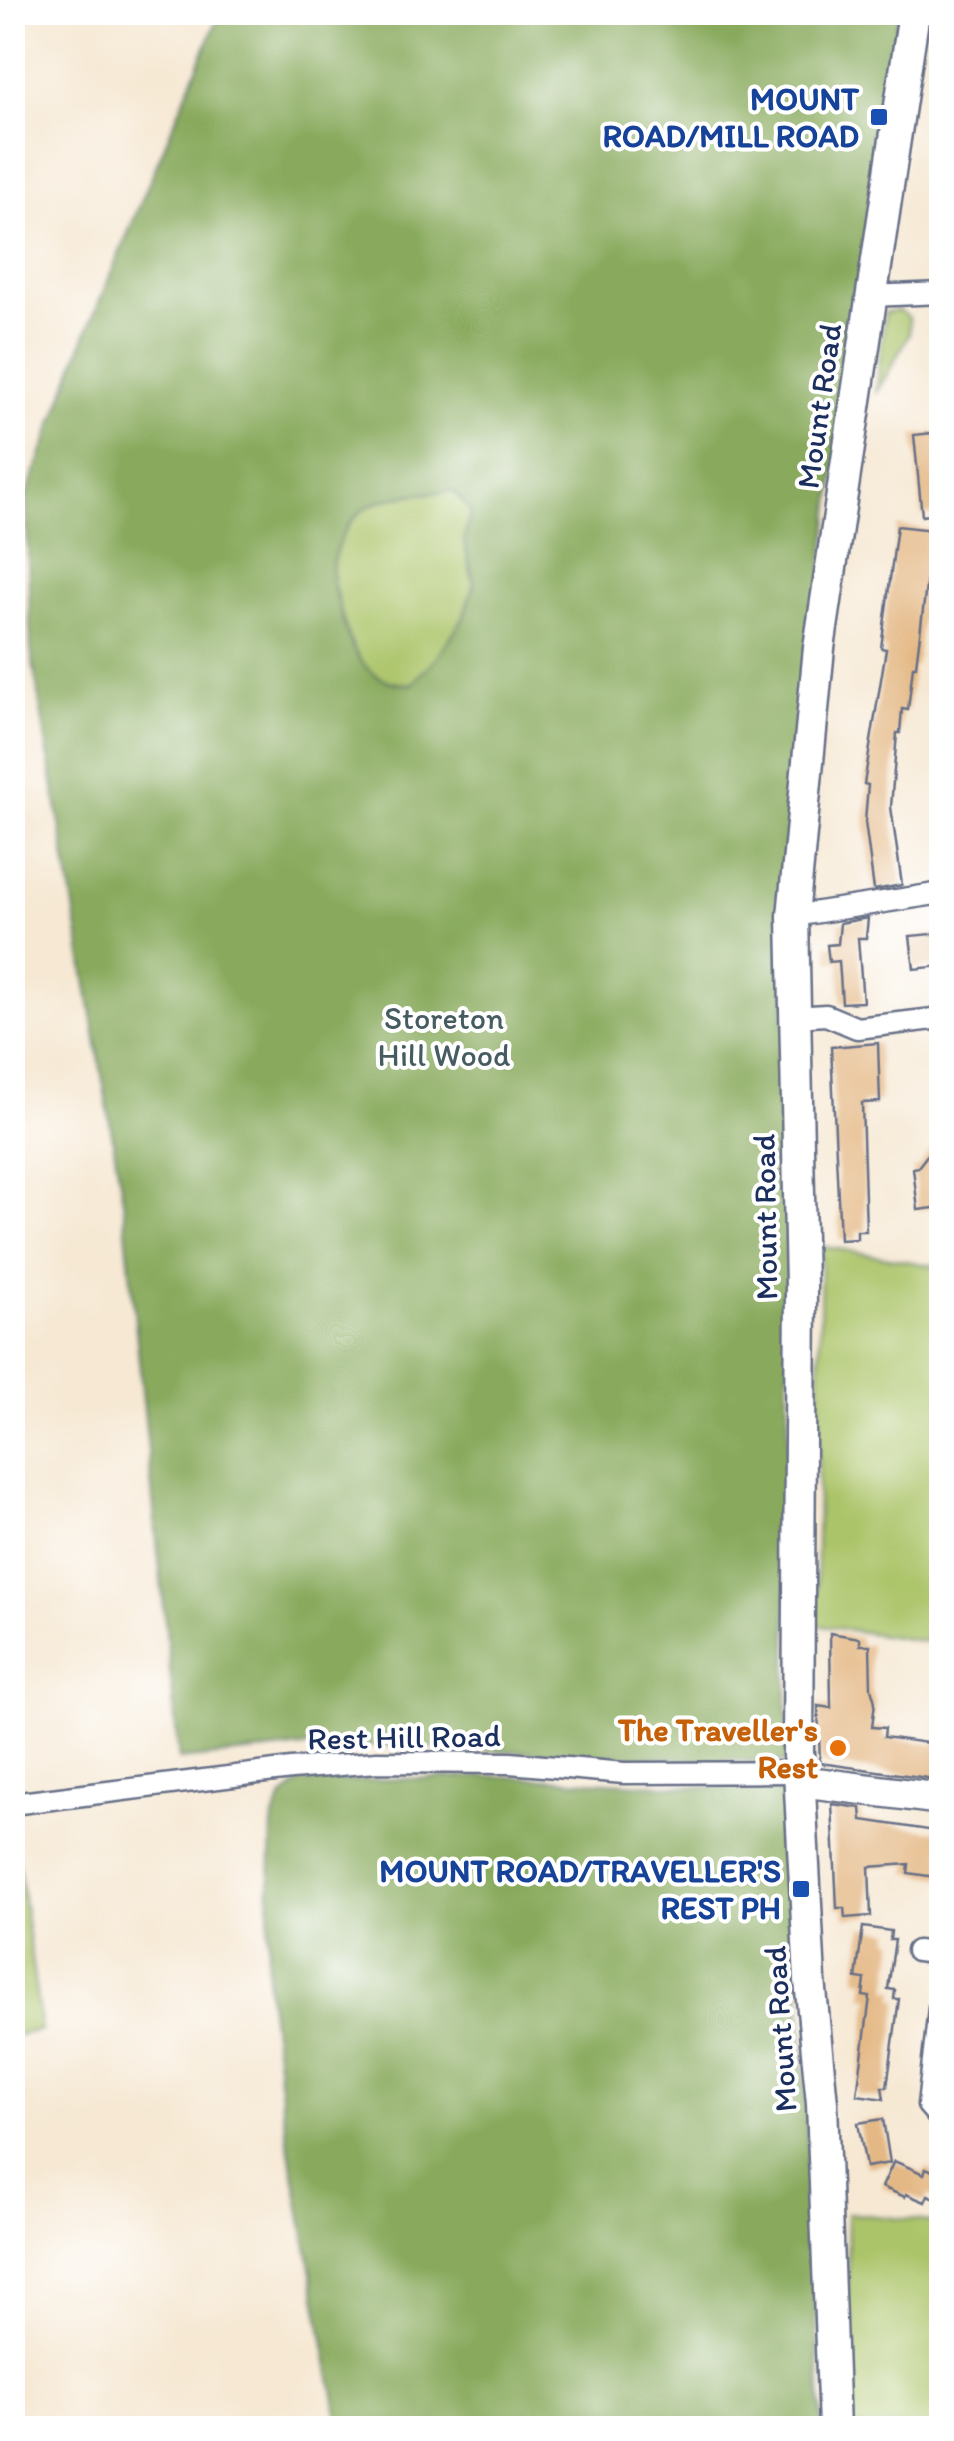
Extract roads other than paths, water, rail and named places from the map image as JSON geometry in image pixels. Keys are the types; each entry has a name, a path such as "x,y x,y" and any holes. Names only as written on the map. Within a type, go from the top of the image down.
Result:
{"main road":[{"name":"Mount Road","path":"834,2428 822,2103 810,1980 802,1286 793,916 820,648 914,12"},
{"path":"808,1778 942,1799"}],"street":[{"path":"870,296 942,294"},
{"path":"793,916 942,893"},
{"path":"794,1017 826,1016 857,1028 942,1018"},
{"name":"Rest Hill Road","path":"12,1804 377,1762 510,1763 624,1773 808,1778"},
{"path":"917,1951 942,1954"},
{"path":"942,1982 928,2104 942,2122"}],"place":[{"name":"MOUNT ROAD/MILL ROAD","path":"879,117"},
{"name":"The Traveller's Rest","path":"838,1748"},
{"name":"MOUNT ROAD/TRAVELLER'S REST PH","path":"801,1889"}],"park label":[{"name":"Storeton Hill Wood","path":"444,1036"}]}
